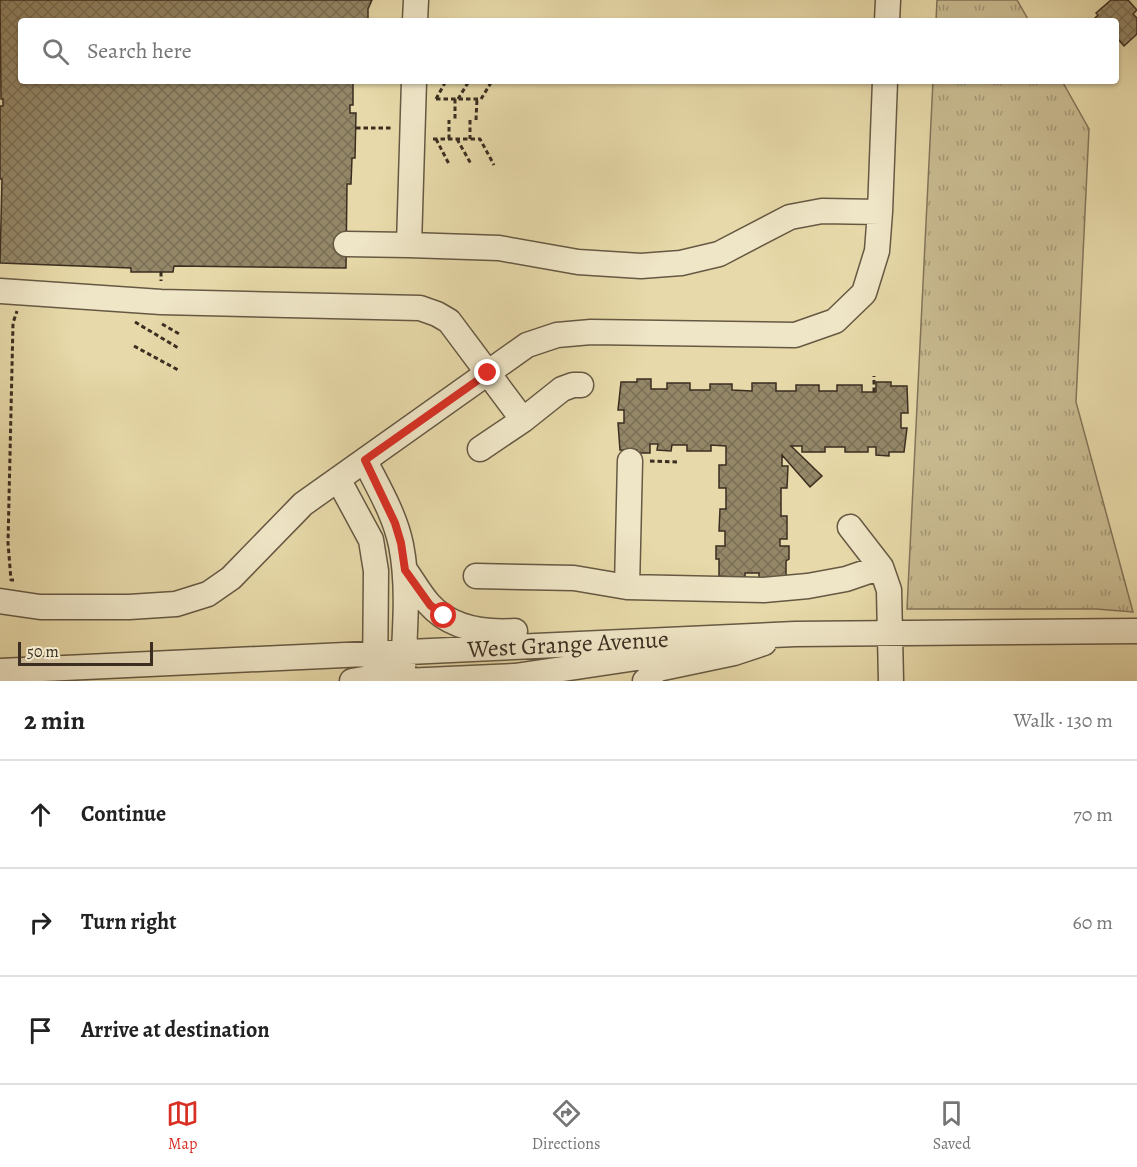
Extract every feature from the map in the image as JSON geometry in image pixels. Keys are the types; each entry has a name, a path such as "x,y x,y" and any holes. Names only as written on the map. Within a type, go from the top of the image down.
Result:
{"street":[{"path":"415,18 416,0"},
{"path":"887,18 888,0"},
{"path":"409,245 414,84"},
{"path":"10,603 40,607 129,607 176,604 208,594 231,578 303,504 527,345 557,335 591,332 795,335 835,321 864,292 877,251 885,84"},
{"path":"346,244 499,248 578,262 641,266 671,264 719,254 790,218 822,211 880,212"},
{"path":"0,291 161,302 420,308 449,321 523,420"},
{"path":"480,448 523,420 562,389 581,385"},
{"path":"365,460 395,523 401,543 405,570 403,681 515,676 650,656 728,636"},
{"path":"627,587 630,460"},
{"path":"338,479 371,540 376,571 369,673"},
{"path":"850,527 881,567 889,590 891,681"},
{"path":"476,576 574,578 627,587 764,590 808,586 846,579 881,567"},
{"path":"405,570 430,605 444,616 460,625 488,632 621,626 728,636"},
{"name":"West Grange Avenue","path":"0,671 369,673 404,652 795,634 1137,632"},
{"path":"645,681 658,669 734,653 795,634"}],"path":[{"path":"431,108 444,84"},
{"path":"455,120 457,99 467,84"},
{"path":"436,99 481,99 490,84"},
{"path":"476,120 477,99"},
{"path":"449,120 449,139"},
{"path":"470,120 470,139"},
{"path":"356,128 395,128"},
{"path":"428,139 480,139 494,165"},
{"path":"436,139 449,164"},
{"path":"458,139 471,164"},
{"path":"161,272 161,286"},
{"path":"10,603 22,582 11,580 8,543 13,323 18,306"},
{"path":"135,322 180,349"},
{"path":"154,334 154,323 161,323 181,335"},
{"path":"134,346 180,371"},
{"path":"874,376 874,392"},
{"path":"656,461 678,462"}],"green space":[{"path":"937,0 1017,0 1027,18 936,18"},
{"path":"933,84 1064,84 1089,129 1076,402 1133,612 1096,609 907,609"}],"building":[{"path":"0,0 372,0 368,9 368,18 18,18 18,84 353,84 353,105 350,105 350,113 356,113 355,158 352,158 351,184 347,184 346,268 174,266 173,272 131,272 131,268 0,263 2,179 0,179 0,106 3,106 3,99 1,99"},
{"path":"1111,0 1128,0 1137,10 1133,14 1137,18 1137,34 1124,46 1119,40 1119,18 1095,18 1098,15 1096,13"},
{"path":"637,379 651,379 651,389 667,389 667,383 690,383 690,390 710,390 710,384 732,384 732,390 752,391 752,383 776,383 776,391 796,391 796,385 819,385 819,391 837,391 837,385 862,385 862,392 876,392 876,382 891,382 891,386 907,386 908,413 901,413 901,428 907,428 904,452 889,452 889,456 876,455 876,447 868,447 868,452 845,452 845,447 825,447 825,452 802,452 802,446 791,446 822,476 810,487 782,455 782,466 788,466 787,488 781,488 781,516 787,516 787,539 780,539 780,546 789,546 786,577 759,579 759,573 745,573 745,578 719,576 716,546 725,546 725,531 719,531 720,509 726,509 726,488 719,488 719,465 726,465 726,446 711,445 711,451 687,451 687,445 672,445 671,451 657,450 658,444 650,444 650,453 620,450 618,423 624,423 624,410 618,410 621,382 637,382"}],"route":[{"path":"444,616 430,605 405,570 395,523 365,460 488,373"}]}
